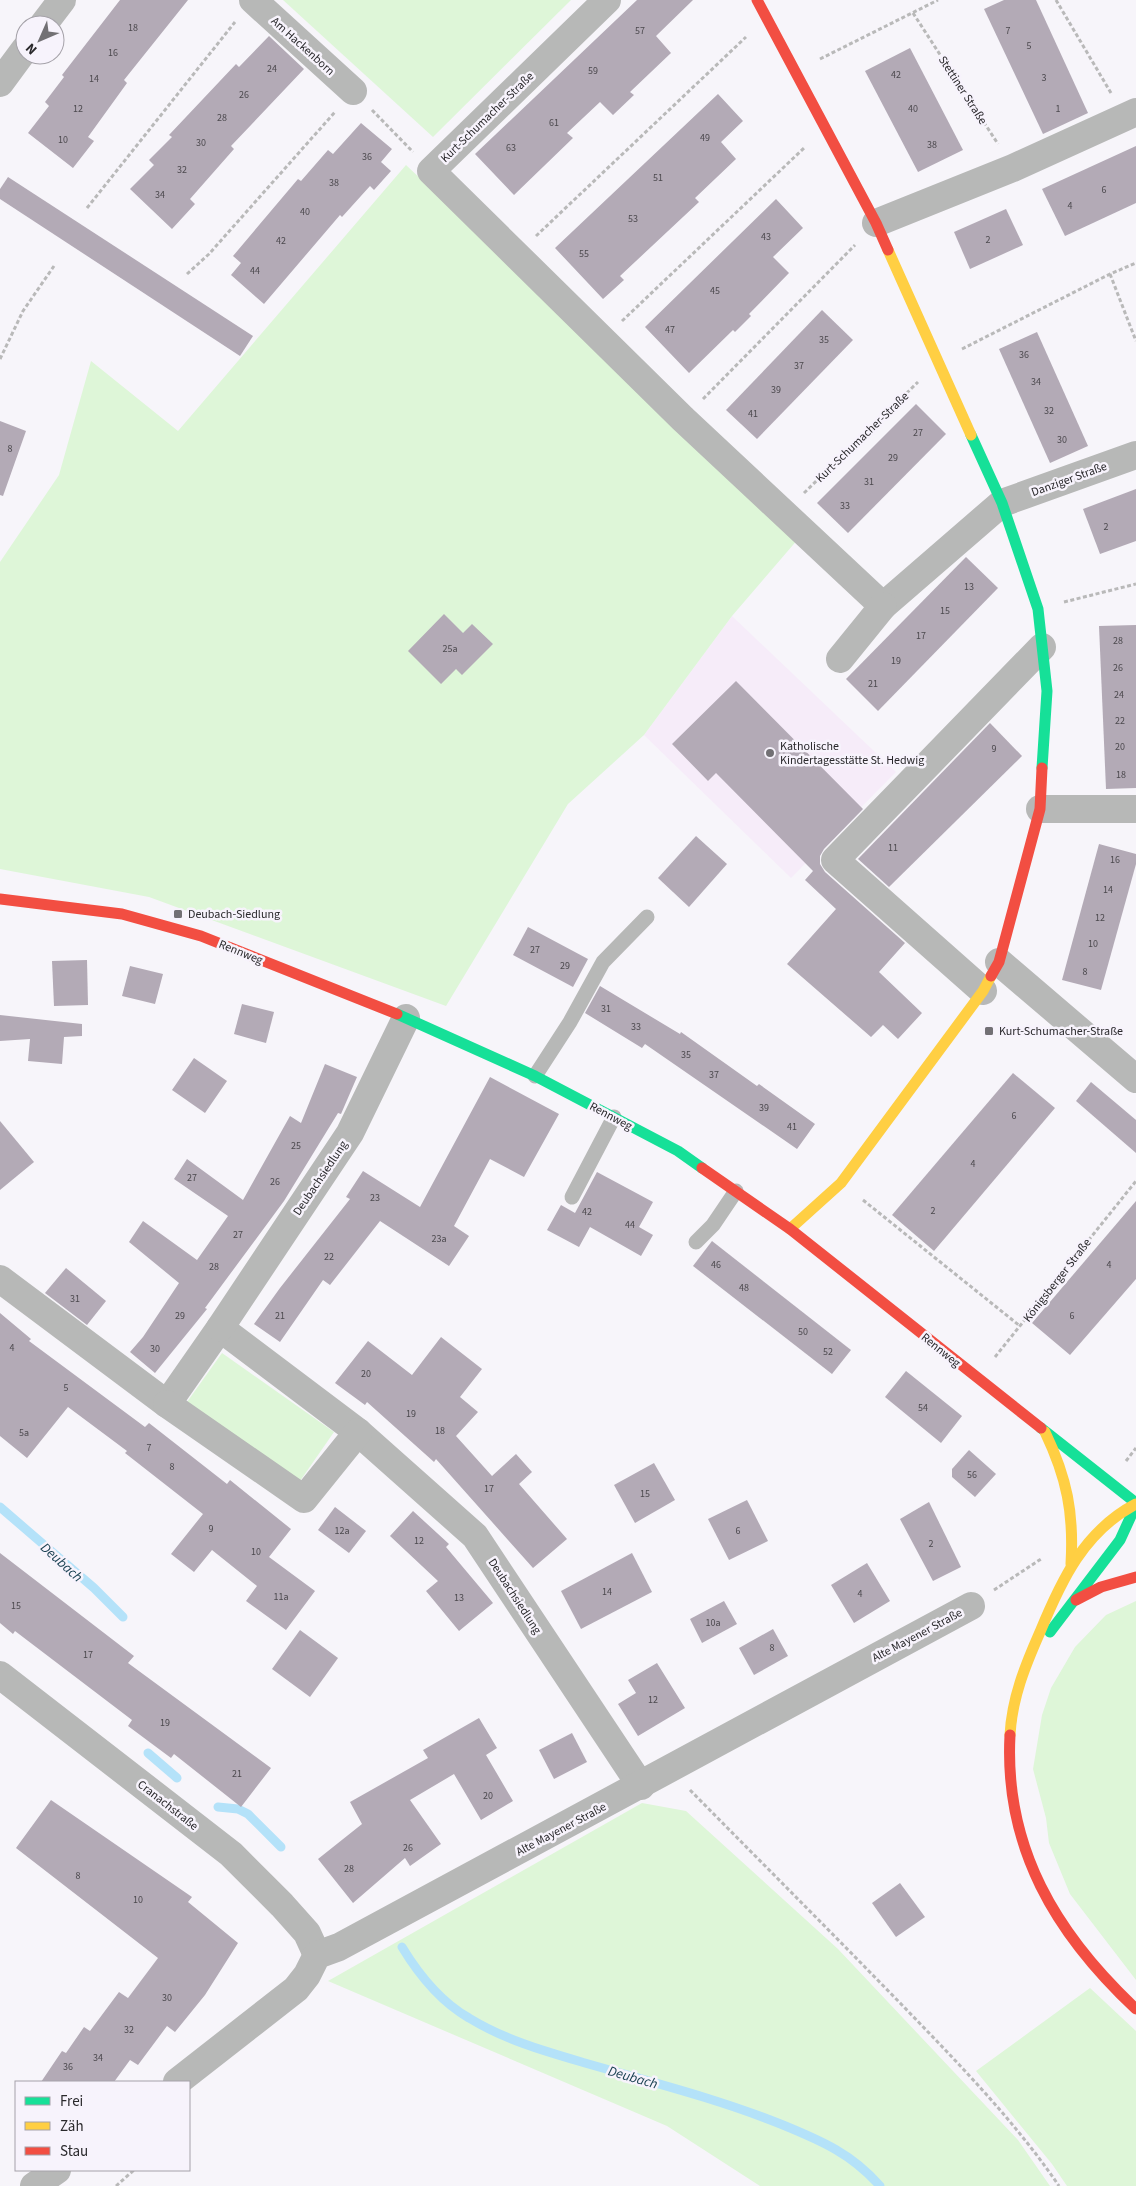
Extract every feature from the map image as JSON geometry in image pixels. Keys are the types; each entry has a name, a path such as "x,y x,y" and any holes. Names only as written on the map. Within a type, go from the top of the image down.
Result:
{"main road":[{"path":"757,0 876,223 1002,503 1038,609 1047,691 1040,809 999,962 983,991 841,1183 790,1229"},
{"name":"Rennweg","path":"0,899 122,914 201,936 406,1018 536,1076 678,1151 790,1229 1136,1504"},
{"path":"1045,1432 1066,1477 1071,1501 1074,1533 1071,1564"},
{"path":"1136,1504 1121,1510 1102,1526 1071,1564 1056,1591 1027,1663 1013,1709 1009,1747 1010,1775 1019,1830 1030,1864 1048,1902 1068,1936 1097,1972 1136,2009"},
{"path":"1027,1663 1120,1540 1136,1504"},
{"path":"1072,1602 1101,1588 1136,1577"}],"street":[{"path":"51,15 62,0"},
{"name":"Am Hackenborn","path":"253,0 353,91"},
{"name":"Kurt-Schumacher-Straße","path":"607,0 431,171 683,419 883,606"},
{"path":"0,82 15,62"},
{"path":"876,223 1013,168 1131,115"},
{"name":"Danziger Straße","path":"1002,503 1136,455"},
{"path":"840,659 883,606 1002,503"},
{"path":"983,991 835,860 1042,647"},
{"path":"1040,809 1136,809"},
{"path":"999,962 1136,1079"},
{"name":"Deubachsiedlung","path":"167,1404 350,1133 406,1018"},
{"path":"0,1279 167,1404 304,1499 358,1432"},
{"name":"Deubachsiedlung","path":"220,1328 358,1432 475,1536 641,1786"},
{"name":"Alte Mayener Straße","path":"317,1955 340,1948 641,1786 668,1768 971,1606"},
{"name":"Cranachstraße","path":"0,1675 231,1854 307,1933 317,1955"},
{"path":"178,2081 296,1988 307,1975 317,1955"},
{"path":"34,2186 56,2171"}],"lane":[{"path":"536,1076 570,1022 603,962 646,917"},
{"path":"572,1197 614,1117"},
{"path":"696,1242 713,1225 736,1191"}],"path":[{"path":"87,208 253,0"},
{"path":"795,72 938,0"},
{"path":"1056,0 1131,115"},
{"name":"Stettiner Straße","path":"913,13 1013,168"},
{"path":"516,255 767,18"},
{"path":"188,274 209,254 353,91 431,171"},
{"path":"603,339 824,128"},
{"path":"683,419 876,223"},
{"name":"Kurt-Schumacher-Straße","path":"784,513 939,361 1110,274 1136,263"},
{"path":"0,359 23,311 54,266"},
{"path":"1110,274 1136,341"},
{"path":"1038,609 1136,584"},
{"name":"Königsberger Straße","path":"978,1380 1136,1181"},
{"path":"841,1183 1020,1326"},
{"path":"1126,1461 1136,1448"},
{"path":"971,1606 1047,1555"},
{"path":"668,1768 975,2081 1059,2186"},
{"path":"116,2186 133,2171"}],"shaded area":[{"name":"Katholische Kindertagesstätte St. Hedwig","path":"732,616 896,772 791,878 644,735"}],"green space":[{"path":"283,0 571,0 433,137"},
{"path":"406,165 799,538 732,616 644,735 568,804 446,1006 149,897 0,869 0,562 59,475 91,361 178,431"},
{"path":"222,1353 334,1432 300,1481 187,1402"},
{"path":"1136,1601 1136,1980 1070,1894 1049,1843 1046,1818 1033,1769 1042,1715 1051,1688 1075,1647 1106,1615"},
{"path":"642,1803 686,1811 838,1949 1018,2140 1050,2186 760,2186 667,2126 328,1981"},
{"path":"1090,1988 1136,2031 1136,2186 1067,2186 1052,2164 976,2071"}],"building":[{"path":"120,0 188,0 124,80 127,83 88,137 94,141 73,168 28,133 49,106 45,102 64,77 62,75"},
{"path":"637,0 693,0 656,36 671,53 630,92 634,95 613,115 600,102 567,133 573,138 514,195 475,154"},
{"path":"1004,0 1036,0 1088,113 1043,134 984,9"},
{"path":"269,36 304,69 231,146 234,149 190,199 195,204 172,229 130,189 154,165 149,160 172,137 169,135 236,64 239,67"},
{"path":"910,48 963,150 918,172 865,71"},
{"path":"718,94 743,121 721,142 736,159 695,198 699,202 620,276 624,280 603,299 555,248"},
{"path":"361,123 392,149 381,162 391,171 374,190 370,186 342,217 340,215 264,304 231,275 241,263 233,256 298,179 301,181 328,150 333,154"},
{"path":"1136,146 1136,203 1065,236 1042,189"},
{"path":"8,177 253,336 240,356 0,199 0,189"},
{"path":"776,199 803,228 773,257 789,273 749,314 751,316 735,332 733,330 689,373 645,327"},
{"path":"1006,209 1023,245 970,269 954,232"},
{"path":"822,310 853,340 757,439 726,410"},
{"path":"1037,332 1088,446 1050,463 999,349"},
{"path":"916,404 946,434 848,533 817,503"},
{"path":"0,421 26,431 3,496 0,495"},
{"path":"1136,489 1136,541 1100,554 1083,509"},
{"path":"966,557 998,588 878,711 846,679"},
{"path":"444,614 463,633 472,624 493,644 462,675 456,669 441,684 408,651"},
{"path":"1136,625 1136,788 1106,789 1099,626"},
{"path":"736,681 863,809 824,849 820,856 820,864 825,872 905,943 879,972 922,1013 898,1039 883,1025 871,1037 787,964 836,909 805,880 813,871 716,773 708,781 672,744"},
{"path":"990,723 1022,756 889,887 858,859"},
{"path":"696,836 727,864 689,907 658,878"},
{"path":"1099,844 1136,854 1136,864 1101,990 1062,980"},
{"path":"528,927 588,959 573,987 513,955"},
{"path":"87,960 88,1005 54,1006 52,961"},
{"path":"130,966 163,974 155,1004 122,996"},
{"path":"600,986 680,1034 681,1032 757,1086 759,1084 815,1124 797,1149 645,1044 642,1048 585,1013"},
{"path":"242,1004 274,1012 266,1043 234,1034"},
{"path":"0,1015 82,1024 82,1036 64,1037 62,1064 28,1061 30,1039 0,1041"},
{"path":"194,1058 227,1081 205,1113 172,1090"},
{"path":"325,1064 357,1077 341,1114 338,1113 284,1201 205,1308 207,1309 155,1373 130,1352 143,1337 179,1283 129,1242 143,1221 197,1260 228,1216 174,1179 187,1159 243,1200 290,1116 301,1123"},
{"path":"1013,1073 1055,1108 934,1251 892,1215"},
{"path":"490,1077 559,1114 524,1177 490,1159 454,1226 469,1236 449,1266 380,1221 330,1285 323,1280 280,1342 254,1324 350,1199 346,1197 363,1171 420,1207"},
{"path":"1091,1082 1136,1120 1136,1153 1076,1101"},
{"path":"0,1121 34,1162 0,1190"},
{"path":"597,1172 653,1202 639,1227 653,1235 641,1256 590,1227 579,1247 547,1230 561,1205 575,1213"},
{"path":"1136,1201 1136,1279 1070,1355 1032,1323"},
{"path":"712,1241 851,1350 832,1374 693,1266"},
{"path":"66,1268 106,1301 87,1325 45,1293"},
{"path":"0,1313 31,1339 29,1341 145,1427 149,1423 227,1484 230,1480 291,1529 269,1557 315,1591 286,1630 246,1601 257,1586 212,1550 194,1572 171,1554 203,1514 125,1453 127,1451 68,1407 27,1458 0,1436"},
{"path":"441,1337 482,1369 460,1397 478,1412 456,1436 492,1476 516,1454 532,1472 519,1484 567,1539 533,1568 436,1459 434,1462 367,1402 365,1405 335,1383 368,1341 412,1375"},
{"path":"906,1371 962,1416 941,1443 885,1397"},
{"path":"969,1450 996,1474 975,1497 952,1477 952,1469"},
{"path":"654,1463 675,1500 635,1523 614,1485"},
{"path":"747,1500 768,1541 729,1560 708,1519"},
{"path":"929,1502 961,1567 933,1581 900,1519"},
{"path":"335,1507 366,1531 349,1553 318,1530"},
{"path":"413,1511 449,1544 446,1547 493,1603 459,1631 426,1591 438,1581 390,1536"},
{"path":"0,1553 134,1656 128,1663 271,1768 241,1807 174,1754 171,1758 128,1726 132,1720 15,1631 13,1634 0,1623"},
{"path":"632,1553 652,1592 581,1629 561,1591"},
{"path":"867,1563 890,1601 854,1623 831,1585"},
{"path":"724,1601 737,1624 702,1643 690,1619"},
{"path":"773,1629 788,1656 754,1675 739,1648"},
{"path":"300,1630 338,1658 310,1697 272,1669"},
{"path":"657,1663 685,1708 638,1736 618,1704 636,1693 628,1680"},
{"path":"479,1718 497,1748 486,1755 513,1801 481,1820 454,1774 410,1800 441,1844 410,1866 405,1858 353,1903 318,1859 362,1824 350,1802 428,1758 423,1750"},
{"path":"572,1733 587,1762 554,1779 539,1750"},
{"path":"51,1800 192,1897 188,1902 238,1943 205,1995 175,2032 167,2026 138,2065 130,2060 115,2081 42,2081 62,2051 66,2053 84,2027 90,2031 119,1992 128,1998 158,1958 16,1848"},
{"path":"900,1883 925,1917 896,1937 872,1903"}],"waterway":[{"name":"Deubach","path":"0,1507 94,1588 123,1617"},
{"name":"Deubach","path":"148,1753 177,1778"},
{"name":"Deubach","path":"218,1807 238,1809 248,1814 281,1847"},
{"name":"Deubach","path":"402,1947 423,1978 440,1996 459,2012 483,2026 511,2039 540,2049 710,2099 783,2125 836,2150 859,2165 880,2186"}],"traffic: fast":[{"path":"971,435 1002,503 1038,609 1047,691 1042,768"},
{"path":"397,1014 535,1076 678,1151 702,1168"},
{"path":"1041,1428 1136,1503"},
{"path":"1050,1632 1120,1540 1136,1505"}],"traffic: slow":[{"path":"888,250 971,435"},
{"path":"790,1229 841,1183 983,991 991,976"},
{"path":"1045,1432 1059,1465 1067,1496 1071,1528 1071,1564"},
{"path":"1010,1735 1013,1708 1024,1670 1066,1576 1076,1559 1102,1528 1136,1504"}],"traffic: jam":[{"path":"757,0 876,223 888,250"},
{"path":"991,976 999,962 1040,809 1042,768"},
{"path":"0,899 122,914 201,936 397,1014"},
{"path":"702,1168 790,1229 1041,1428"},
{"path":"1076,1600 1101,1587 1136,1577"},
{"path":"1010,1735 1010,1776 1016,1815 1026,1852 1041,1886 1059,1919 1082,1950 1107,1980 1136,2009"}],"place":[{"name":"Katholische Kindertagesstätte St. Hedwig","path":"770,753"},
{"name":"Deubach-Siedlung","path":"178,914"},
{"name":"Kurt-Schumacher-Straße","path":"989,1031"}]}
